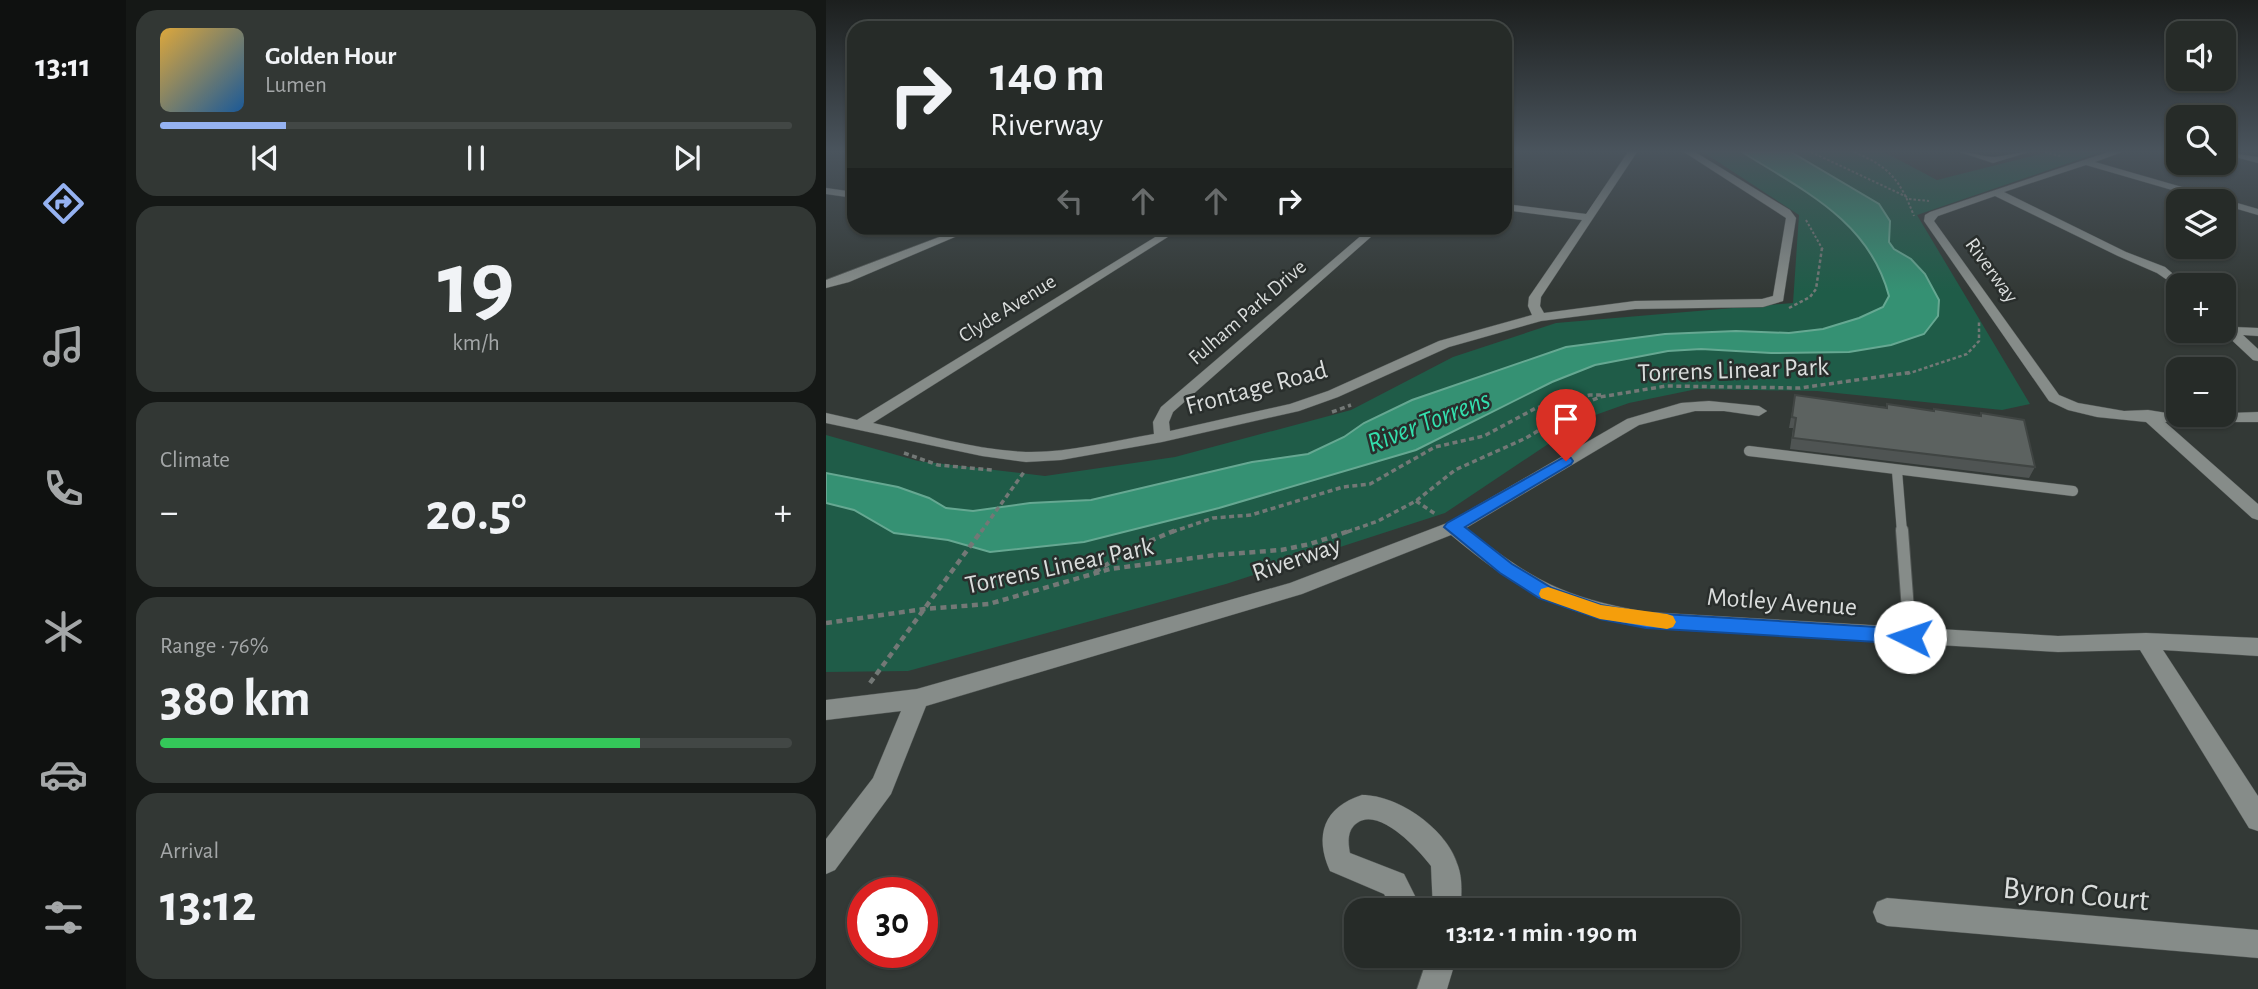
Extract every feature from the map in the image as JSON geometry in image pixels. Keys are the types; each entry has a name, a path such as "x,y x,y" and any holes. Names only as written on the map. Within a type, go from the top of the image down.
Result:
{"street":[{"path":"1540,317 1534,306 1535,297 1603,198"},
{"name":"Frontage Road","path":"826,418 982,451 1026,457 1061,455 1162,437 1294,408 1333,394 1444,344 1540,317 1635,305 1774,301 1782,293 1791,218 1763,198"},
{"name":"Riverway","path":"1980,198 1934,214 1928,217 1929,221 2054,398 2067,406 2099,412 2148,415"},
{"path":"2010,198 2166,274"},
{"path":"2236,206 2258,212"},
{"path":"1512,208 1590,218"},
{"path":"826,284 845,279 954,235"},
{"name":"Clyde Avenue","path":"859,425 1166,235"},
{"name":"Fulham Park Drive","path":"1162,437 1161,422 1166,410 1368,235"},
{"path":"2236,329 2258,332"},
{"path":"2236,336 2258,356"},
{"name":"Riverway","path":"826,710 916,699 1295,589 1453,527 1633,422 1664,411 1705,403 1759,411"},
{"path":"2148,415 2258,417"},
{"path":"2148,415 2258,514"},
{"name":"Motley Avenue","path":"1453,527 1506,568 1546,593 1600,612 1646,620 2058,645 2146,641 2258,647"},
{"path":"2146,641 2258,819"},
{"path":"826,861 883,786 916,699"},
{"path":"1402,898 1394,884 1339,862 1333,844 1338,823 1350,810 1368,807 1390,811 1441,856 1447,880 1447,898"},
{"name":"Byron Court","path":"1887,912 2258,944"}],"lane":[{"path":"1749,452 2073,491"},
{"path":"1897,471 1910,637"}],"path":[{"path":"1908,198 1918,222"},
{"name":"Torrens Linear Park","path":"826,623 924,609 989,604 1089,575 1195,557 1263,552 1300,546 1360,529 1416,501 1455,470 1535,434 1583,404 1609,395 1677,385 1821,387 1898,376 1940,365 1974,349 1980,331 1977,311"},
{"path":"1089,575 1131,549 1190,524 1213,518 1251,515 1343,487 1370,484 1435,447 1484,436 1536,408 1590,395 1609,395"},
{"path":"1329,413 1354,403"},
{"path":"901,452 938,465 975,470 1002,470"},
{"path":"1015,470 1026,469"},
{"path":"851,709 1015,485"},
{"path":"1416,501 1453,527"}],"shaded area":[{"path":"1773,198 1966,198 1917,215 2030,404 2002,410 1817,391 1697,389 1629,403 1587,418 1445,513 1226,584 908,671 826,672 826,435 918,461 1045,476 1175,457 1351,410 1453,357 1556,323 1793,303 1799,215"}],"water":[{"name":"River Torrens","path":"1815,198 1869,198 1879,204 1890,221 1889,242 1925,274 1939,300 1938,316 1924,334 1891,345 1849,352 1771,353 1701,349 1668,351 1595,365 1552,382 1416,450 1219,508 1084,542 990,552 948,540 894,533 854,510 826,503 826,473 898,487 929,498 946,508 973,511 1030,503 1091,500 1252,462 1308,454 1412,400 1566,347 1665,334 1736,331 1789,333 1823,329 1883,307 1889,296 1866,247 1850,227"}],"building":[{"path":"1795,395 1887,408 1887,404 2024,420 2035,467 1793,438"}],"slow traffic":[{"path":"1548,594 1600,612 1667,622"}],"route":[{"path":"1566,461 1453,527 1506,568 1546,593 1600,612 1646,620 1910,637"}]}
